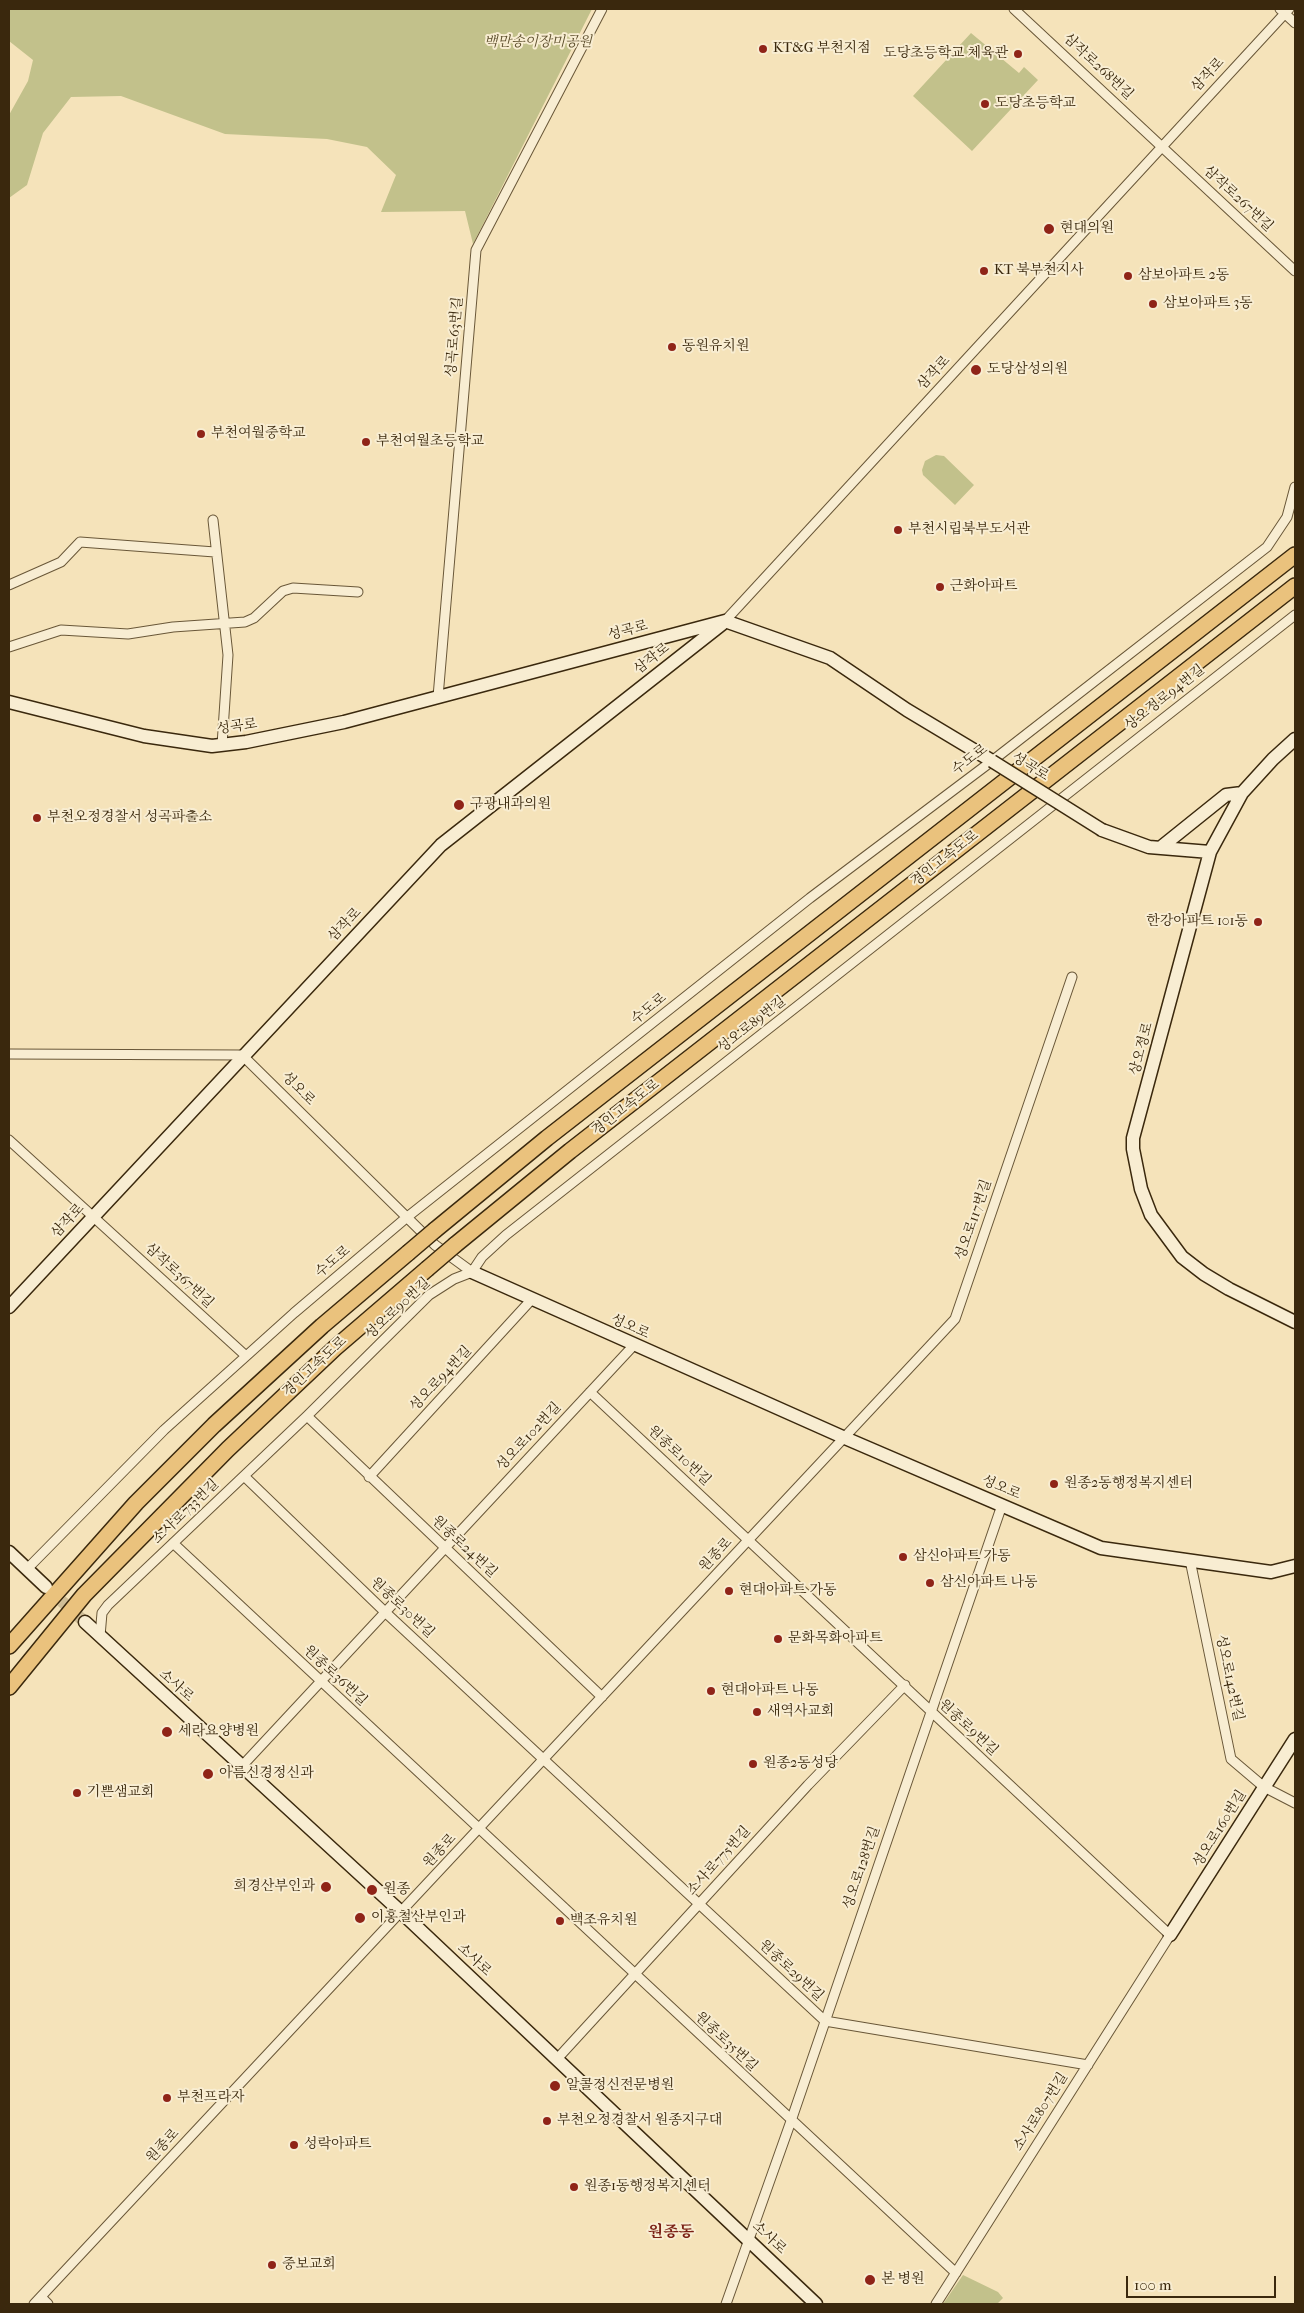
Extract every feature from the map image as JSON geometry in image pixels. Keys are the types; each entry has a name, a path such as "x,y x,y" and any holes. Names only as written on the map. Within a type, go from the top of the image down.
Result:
{"highway":[{"name":"경인고속도로","path":"9,1646 136,1503 207,1432 322,1326 435,1230 548,1138 1295,555"},
{"name":"경인고속도로","path":"9,1687 84,1595 228,1449 335,1348 427,1269 586,1139 1295,586"}],"street":[{"name":"성곡로63번길","path":"438,697 476,250 602,9"},
{"name":"삼작로268번길","path":"1014,9 1163,146"},
{"name":"삼작로","path":"9,1307 242,1055 441,845 726,621 1163,146 1285,10"},
{"path":"1285,10 1295,24"},
{"name":"삼작로267번길","path":"1163,146 1295,271"},
{"name":"수도로","path":"27,1569 164,1430 246,1356 406,1218 810,898 992,761 1267,547 1287,517 1295,487"},
{"path":"213,520 215,552 228,655 222,745"},
{"path":"9,585 61,562 80,542 215,552"},
{"path":"9,647 61,630 128,634 225,622 245,622 254,618 283,591 293,588 358,592"},
{"name":"상오정로94번길","path":"1052,804 1295,614"},
{"name":"성곡로","path":"9,702 144,736 188,744 222,745 344,722 726,621 830,658 908,710 1102,830 1149,847 1210,852"},
{"name":"상오정로","path":"1295,740 1273,759 1242,793 1210,852 1136,1129 1133,1149 1141,1189 1151,1215 1182,1257 1204,1274 1229,1289 1295,1322"},
{"path":"1160,848 1226,795 1242,793"},
{"name":"성오로89번길","path":"472,1272 482,1257 506,1236 860,958 863,952 1052,804"},
{"name":"성오로117번길","path":"845,1438 955,1318 1072,977"},
{"path":"9,1054 242,1055"},
{"name":"성오로","path":"242,1055 406,1218 449,1257 472,1272 845,1438 1101,1548 1271,1572 1295,1566"},
{"name":"삼작로367번길","path":"9,1140 94,1215 246,1356"},
{"name":"성오로90번길","path":"306,1416 429,1295 454,1279 472,1272"},
{"name":"성오로94번길","path":"369,1477 532,1299"},
{"name":"성오로102번길","path":"242,1766 634,1345"},
{"name":"원종로10번길","path":"590,1392 749,1540"},
{"name":"소사로733번길","path":"100,1636 102,1613 108,1605 306,1416"},
{"name":"원종로24번길","path":"306,1416 602,1697"},
{"name":"원종로","path":"37,2301 845,1438"},
{"name":"원종로30번길","path":"244,1476 385,1612 544,1759"},
{"name":"성오로128번길","path":"726,2304 791,2121 1002,1505"},
{"name":"원종로9번길","path":"749,1540 1170,1935"},
{"name":"원종로36번길","path":"173,1543 478,1830"},
{"path":"9,1552 46,1587"},
{"name":"성오로142번길","path":"1190,1560 1231,1759 1264,1788 1295,1803"},
{"name":"소사로","path":"85,1622 401,1912 816,2304"},
{"name":"소사로775번길","path":"557,2059 808,1785 905,1685"},
{"name":"성오로160번길","path":"1170,1935 1295,1739"},
{"name":"원종로29번길","path":"544,1759 825,2021 1088,2065"},
{"name":"원종로35번길","path":"478,1830 956,2273"},
{"name":"소사로807번길","path":"936,2304 1170,1935"},
{"path":"37,2301 48,2304"}],"green space":[{"name":"백만송이장미공원","path":"9,9 592,9 473,244 465,211 381,212 396,175 367,147 327,139 225,134 121,96 71,97 43,133 27,185 9,198 9,115 28,81 33,60 9,41"},
{"path":"971,33 1019,73 1024,67 1038,80 972,151 913,96"},
{"path":"936,455 944,456 974,485 955,505 923,475 922,470 925,461"},
{"path":"963,2275 998,2292 1003,2298 997,2304 943,2304"}],"tunnel":[{"path":"48,1589 85,1622"}],"place":[{"name":"KT&G 부천지점","path":"763,49"},
{"name":"도당초등학교 체육관","path":"1018,54"},
{"name":"도당초등학교","path":"985,104"},
{"name":"현대의원","path":"1049,229"},
{"name":"KT 북부천지사","path":"984,271"},
{"name":"삼보아파트 2동","path":"1128,276"},
{"name":"삼보아파트 3동","path":"1153,304"},
{"name":"동원유치원","path":"672,347"},
{"name":"도당삼성의원","path":"976,370"},
{"name":"부천여월중학교","path":"201,434"},
{"name":"부천여월초등학교","path":"366,442"},
{"name":"부천시립북부도서관","path":"898,530"},
{"name":"근화아파트","path":"940,587"},
{"name":"구광내과의원","path":"459,805"},
{"name":"부천오정경찰서 성곡파출소","path":"37,818"},
{"name":"한강아파트 101동","path":"1258,922"},
{"name":"원종2동행정복지센터","path":"1054,1484"},
{"name":"삼신아파트 가동","path":"903,1557"},
{"name":"삼신아파트 나동","path":"930,1583"},
{"name":"현대아파트 가동","path":"729,1591"},
{"name":"문화목화아파트","path":"778,1639"},
{"name":"현대아파트 나동","path":"711,1691"},
{"name":"새역사교회","path":"757,1712"},
{"name":"세라요양병원","path":"167,1732"},
{"name":"원종2동성당","path":"753,1764"},
{"name":"아름신경정신과","path":"208,1774"},
{"name":"기쁜샘교회","path":"77,1793"},
{"name":"희경산부인과","path":"326,1887"},
{"name":"원종","path":"372,1890"},
{"name":"이홍철산부인과","path":"360,1918"},
{"name":"백조유치원","path":"560,1921"},
{"name":"알콜정신전문병원","path":"555,2086"},
{"name":"부천프라자","path":"167,2098"},
{"name":"부천오정경찰서 원종지구대","path":"547,2121"},
{"name":"성락아파트","path":"294,2145"},
{"name":"원종1동행정복지센터","path":"574,2187"},
{"name":"중보교회","path":"272,2265"},
{"name":"본 병원","path":"870,2280"}],"district":[{"name":"원종동","path":"671,2233"}]}
